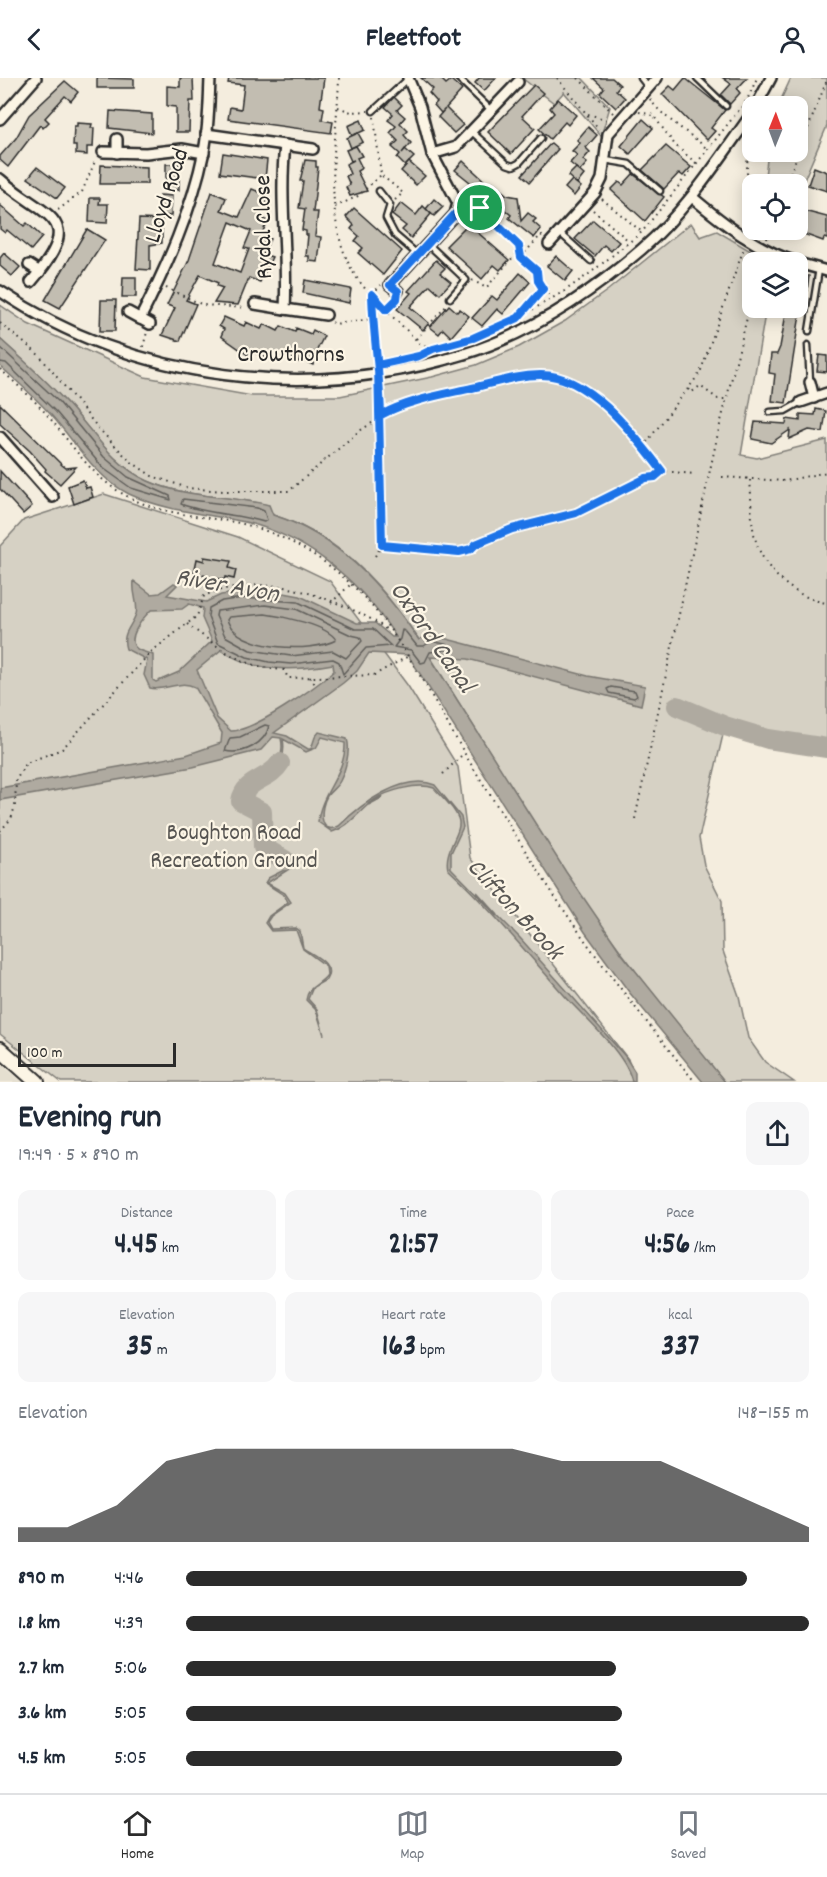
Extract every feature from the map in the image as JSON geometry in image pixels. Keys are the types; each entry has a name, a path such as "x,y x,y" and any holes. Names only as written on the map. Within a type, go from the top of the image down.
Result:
{"street":[{"name":"Lloyd Road","path":"146,322 180,229 204,153 210,78"},
{"path":"398,291 390,285 455,214 458,202 432,154 420,107 408,78"},
{"path":"549,244 587,205 595,193 602,179 606,141 618,121 657,78"},
{"path":"761,96 771,78"},
{"path":"0,118 30,80"},
{"path":"432,154 456,147 518,82"},
{"name":"Crowthorns","path":"0,291 33,313 86,338 141,358 187,369 236,377 278,379 318,379 380,373 464,354 561,309 644,248 692,197 742,127"},
{"name":"Rydal Close","path":"206,134 313,149"},
{"path":"117,139 117,153"},
{"name":"Rydal Close","path":"285,145 281,184 287,272 285,309"},
{"path":"103,152 146,153 182,149 204,153"},
{"path":"0,179 51,215 56,226 57,249 31,282"},
{"path":"692,197 742,236"},
{"path":"747,240 773,252"},
{"path":"29,265 40,272"},
{"path":"808,266 823,270"},
{"name":"Rydal Close","path":"255,304 326,315"},
{"path":"128,312 146,322"},
{"path":"810,382 814,398"},
{"path":"801,402 827,393"},
{"path":"0,437 53,497"},
{"path":"0,454 8,445"},
{"path":"0,1049 37,1082"}],"lane":[{"path":"372,111 408,78"},
{"path":"458,78 491,110"},
{"path":"641,78 647,88"},
{"path":"697,78 726,106"},
{"path":"471,131 507,164 513,166 519,163 542,138"},
{"path":"603,160 629,164 660,191"},
{"path":"379,191 390,205 386,218 395,235 417,254"},
{"path":"560,232 591,261"},
{"path":"428,244 466,280 450,298"},
{"path":"809,331 823,270"},
{"path":"808,345 810,382"},
{"path":"770,412 785,411 801,402"}],"path":[{"path":"339,78 334,208 342,247 354,274 386,310 416,339 433,349"},
{"path":"551,78 556,78 606,141"},
{"path":"578,78 618,121"},
{"path":"419,356 433,349 473,338 518,318 589,274 642,232 747,100 758,78"},
{"path":"790,174 827,80"},
{"path":"647,88 656,108 691,133 708,150"},
{"path":"338,106 351,112 372,111 381,175 403,194 390,205"},
{"path":"653,115 656,108"},
{"path":"627,110 653,115 675,145 697,164"},
{"path":"585,113 618,121"},
{"path":"51,215 82,192 95,161 103,152"},
{"path":"334,208 358,196 381,175"},
{"path":"595,193 642,232"},
{"path":"587,205 629,241"},
{"path":"455,214 469,222 480,208 519,246 521,257 537,271 538,281 552,298"},
{"path":"521,257 541,236 549,244"},
{"path":"643,447 700,373 747,240"},
{"path":"466,280 477,280 486,288 515,255"},
{"path":"158,284 203,305 228,305 253,310 255,304"},
{"path":"518,318 543,289"},
{"path":"386,310 397,299 398,291"},
{"path":"372,294 380,373 381,415 382,545 375,556"},
{"path":"416,339 450,298"},
{"path":"326,315 334,324 373,318"},
{"path":"634,819 747,318"},
{"path":"141,351 146,322"},
{"path":"0,323 47,364 99,429 130,461 152,476 188,488 223,491 289,491 381,415 400,405 515,377 543,375 588,392 614,413 662,471"},
{"path":"0,369 46,413 96,474 124,495 174,512 230,521 272,534 310,553 351,584 394,638 417,672 464,753 572,921 634,1006 695,1082"},
{"path":"687,389 692,392 700,386 718,399 727,399"},
{"path":"382,545 459,552 471,549 476,544 512,529 576,513 646,478 655,477 662,471 694,474"},
{"path":"722,477 785,481 827,472"},
{"path":"750,480 755,541 770,570 789,588 827,603"},
{"path":"330,602 351,584"},
{"path":"0,831 11,819 15,806 16,780 26,763 62,749 151,652 197,616 204,596 223,588 278,586 330,602 376,620 394,638"},
{"path":"187,624 222,651 244,663 284,670 288,678 374,675 407,657"},
{"path":"310,677 315,684"},
{"path":"443,774 464,753"}],"shaded area":[{"path":"0,1063 22,1082 0,1082"}],"green space":[{"path":"522,78 582,78 610,107 601,136 564,92 554,103"},
{"path":"791,78 827,78 827,126 807,174 765,174 767,162 808,162 808,96 783,96"},
{"path":"691,223 700,237 717,231 752,252 742,252 742,318 764,318 741,455 757,458 827,440 827,748 768,739 725,726 699,838 704,865 722,901 723,951 739,996 748,1038 765,1062 794,1082 725,1082 603,927 554,854 411,627 364,571 338,548 307,529 273,515 268,505 177,491 162,487 135,474 112,455 56,391 0,339 0,305 28,324 145,377 252,396 340,396 432,377 476,365 519,347 565,321 608,290"},
{"name":"Boughton Road Recreation Ground","path":"104,494 238,537 330,581 408,686 458,767 470,858 628,1059 634,1082 61,1082 0,1034 0,546 24,520"}],"water":[{"name":"Oxford Canal","path":"0,339 56,391 112,455 135,474 148,481 177,491 269,505 273,515 318,535 338,549 374,582 419,640 428,634 588,676 645,686 641,705 468,659 430,657 566,872 622,954 725,1082 703,1082 629,992 585,932 408,655 369,653 357,671 343,683 274,733 287,736 308,749 311,749 319,732 347,739 348,754 344,772 339,783 327,796 323,807 322,819 327,828 339,826 370,800 396,787 423,782 435,785 461,817 463,827 451,853 451,868 520,938 625,1056 635,1072 635,1082 632,1082 622,1060 603,1036 448,869 448,855 459,823 454,810 434,788 420,786 387,793 374,800 349,823 332,832 318,822 323,802 341,764 345,743 322,737 316,748 306,752 283,739 284,749 280,764 269,775 247,788 243,801 263,811 264,843 289,862 289,869 267,883 285,893 291,902 271,916 267,922 271,929 296,928 300,931 303,948 326,965 328,974 326,980 313,987 327,975 326,966 303,949 296,930 271,931 265,923 269,916 288,902 284,895 265,883 268,878 286,869 286,862 262,844 260,812 242,803 245,787 267,774 278,762 281,756 281,738 273,737 261,750 193,767 0,800 0,788 186,755 221,743 222,733 195,687 183,684 150,688 144,675 147,660 126,649 126,635 137,610 134,581 151,594 160,593 174,583 177,585 167,595 206,602 221,595 243,592 284,593 300,596 357,623 375,623 392,637 396,637 381,615 346,577 326,560 304,546 256,525 166,507 141,499 117,487 96,469 40,403 0,366","holes":["189,604 203,608 202,618 212,641 179,672 156,682 153,680 153,655 135,646 133,641 136,630 151,610 182,609","221,650 247,663 261,666 290,669 333,664 334,671 300,697 269,716 254,724 231,731 217,718 197,670"]},
{"path":"313,987 308,999 317,1009 324,1035 316,1010 306,1000"}],"building":[{"path":"97,78 134,79 134,88 97,88"},
{"path":"180,78 193,78 194,101 190,101 189,132 176,132 176,107 167,106 167,86 180,87"},
{"path":"229,78 324,78 320,107 324,108 322,120 333,122 331,133 228,119 230,107 241,109 244,85 228,83"},
{"path":"421,78 440,78 446,84 451,80 462,90 446,108 463,125 454,133 438,117 445,109 441,113 434,105 437,102 429,93 433,89"},
{"path":"479,78 496,78 484,91 475,83"},
{"path":"593,78 612,78 620,85 616,90 625,98 616,108 600,93 604,88"},
{"path":"685,78 725,110 711,128 715,131 707,140 662,94 670,86 675,90"},
{"path":"723,78 747,78 737,89 740,93 730,104 721,95 731,84"},
{"path":"65,81 78,92 71,101 65,96 45,118 49,122 43,128 40,125 8,167 0,160 0,156 16,138 29,115"},
{"path":"534,85 543,93 522,116 535,128 511,154 488,132"},
{"path":"394,97 402,105 397,110 405,117 400,123 408,131 404,135 411,143 405,149 414,157 405,166 397,158 400,154 392,147 398,141 390,133 396,126 388,120 393,114 385,107"},
{"path":"558,99 576,115 568,125 565,122 550,139 539,129 554,113 550,108"},
{"path":"110,111 152,114 152,133 109,128"},
{"path":"643,119 653,128 630,154 621,146"},
{"path":"361,120 365,130 352,136 348,126"},
{"path":"77,123 92,124 91,128 94,128 93,147 87,147 87,155 76,154 76,146 73,146 74,126 77,126"},
{"path":"588,127 597,135 586,148 590,152 583,160 587,163 580,171 570,163 577,155 572,151 580,143 577,140"},
{"path":"358,133 363,142 351,148 347,138"},
{"path":"551,143 558,149 530,182 522,175"},
{"path":"356,146 362,156 357,158 362,168 357,171 367,191 350,196 346,187 350,185 346,176 350,174 346,164 354,160 351,161 346,150"},
{"path":"666,146 691,167 683,176 679,173 664,189 642,170"},
{"path":"223,153 267,160 265,179 220,173"},
{"path":"305,160 316,161 316,167 318,167 313,212 318,212 315,236 321,237 318,262 309,261 309,256 306,256 308,235 302,230 305,209 299,208 303,181 300,181"},
{"path":"463,161 489,185 492,182 507,195 518,197 521,221 528,213 536,219 533,222 541,229 534,238 509,218 511,215 455,170"},
{"path":"409,162 425,176 416,185 401,171"},
{"path":"166,164 180,164 179,178 177,178 179,179 179,190 166,190"},
{"path":"101,165 147,167 147,184 100,184"},
{"path":"37,167 65,188 57,198 28,178"},
{"path":"814,167 827,172 827,191 808,185"},
{"path":"576,168 584,175 577,184 568,176"},
{"path":"633,174 664,197 645,221 611,190 619,182 623,185"},
{"path":"572,180 581,187 574,196 565,188"},
{"path":"252,189 269,196 260,217 268,221 261,235 270,239 263,254 272,257 260,282 249,278 238,305 214,303 223,288 217,286 218,283 200,275 186,300 196,304 180,341 162,335 175,308 167,305 189,260 212,192 226,198 221,210 239,217","holes":["230,222 251,231 244,248 249,249 240,273 215,263"]},
{"path":"160,195 172,196 171,216 159,215"},
{"path":"90,198 100,198 99,204 108,204 107,223 89,222"},
{"path":"434,199 443,207 434,216 426,209"},
{"path":"401,203 416,215 423,206 431,214 411,238 402,230 406,226 392,215"},
{"path":"0,205 24,226 27,223 42,237 31,250 7,230 5,233 0,229"},
{"path":"354,208 402,251 383,275 358,253 363,248 355,241 359,236 351,229 354,225 346,217"},
{"path":"808,212 827,217 827,239 824,238 823,241 808,236"},
{"path":"139,219 162,220 162,243 150,245 150,270 136,269"},
{"path":"593,220 619,242 611,251 604,245 595,256 575,239"},
{"path":"468,224 509,260 500,270 494,265 482,279 446,246"},
{"path":"87,229 105,240 60,308 45,300"},
{"path":"4,253 20,267 12,276 0,266 0,258"},
{"path":"556,256 573,271 565,281 547,266"},
{"path":"436,260 445,268 440,273 451,282 440,294 430,285 410,307 429,323 423,330 397,309 411,293 408,291"},
{"path":"520,273 530,282 503,314 497,309 482,326 472,318 492,296 497,300"},
{"path":"123,277 136,277 136,297 122,297"},
{"path":"305,280 351,289 349,303 303,293"},
{"path":"101,300 116,300 115,331 100,331"},
{"path":"449,305 457,312 460,309 469,316 451,337 443,329 439,334 430,327"},
{"path":"224,317 244,326 246,322 261,329 264,324 278,331 281,326 295,332 296,328 311,334 313,330 324,336 314,356 317,358 313,365 300,359 299,362 284,354 281,360 268,353 265,358 250,350 248,355 221,336 224,329 219,326"},
{"path":"785,318 799,318 786,403 772,401 775,374 769,373 771,354 777,354"},
{"path":"819,355 827,356 827,372 817,371"},
{"path":"0,404 62,465 66,468 76,467 60,484 45,471 46,469 30,451 0,424"},
{"path":"816,409 826,411 823,432 809,430 789,439 790,430 771,443 752,439 755,422 786,424 787,419 800,421 800,414 815,415"},
{"path":"0,471 32,506 23,514 0,489"},
{"path":"83,480 86,488 90,487 93,497 74,504 68,486"},
{"path":"204,557 231,561 229,568 236,570 234,579 225,577 224,580 194,573 197,559 204,561"}],"waterway":[{"name":"River Avon","path":"677,706 725,726 768,739 827,748"},
{"path":"280,763 276,769 247,788 241,801 262,812 263,847 285,860"},
{"name":"Clifton Brook","path":"369,804 382,797"},
{"name":"Clifton Brook","path":"477,893 497,915"}],"route":[{"path":"480,208 469,222 455,214 417,254 390,285 398,291 397,299 386,310 372,294 373,318 378,365 380,373 381,415 400,405 436,396 515,377 543,375 568,382 588,392 614,413 662,471 655,477 646,478 576,513 512,529 488,538 471,549 459,552 382,545 381,415 378,365 399,362 433,349 473,338 518,318 543,289 538,281 537,271 521,257 519,246 480,208"}]}
